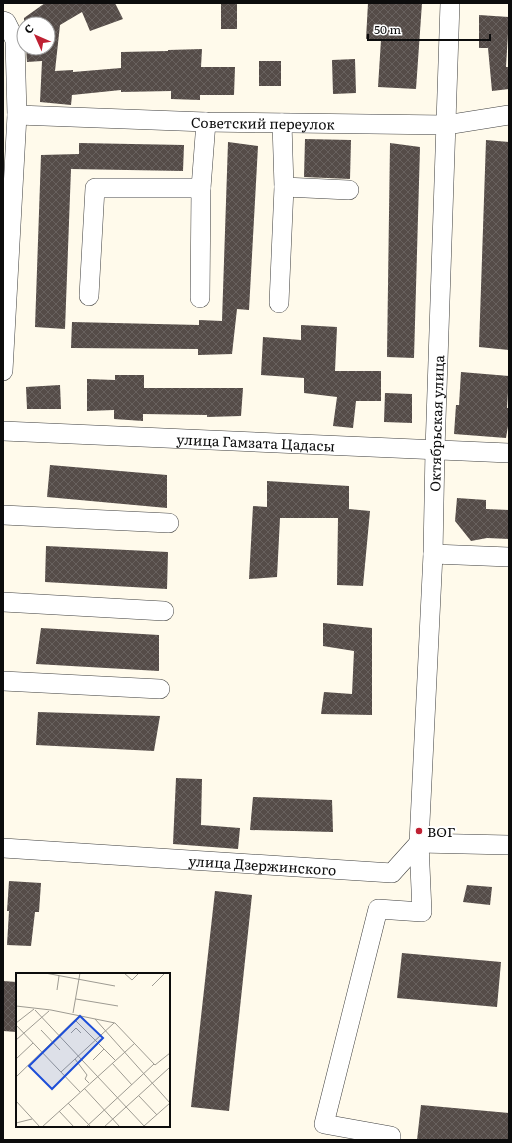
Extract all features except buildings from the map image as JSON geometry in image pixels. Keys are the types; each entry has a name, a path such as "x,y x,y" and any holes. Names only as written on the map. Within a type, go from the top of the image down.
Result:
{"street":[{"name":"Октябрьская улица","path":"391,1140 391,1136 324,1124 378,909 422,912 419,843 433,554 435,450 450,3"},
{"path":"3,21 6,22 15,40 17,115 3,370"},
{"name":"Советский переулок","path":"17,115 206,122 446,125 509,115"},
{"path":"200,298 201,188 206,122"},
{"path":"278,304 284,187 282,123"},
{"path":"284,187 349,190"},
{"path":"89,296 95,188 201,188"},
{"name":"улица Гамзата Цадасы","path":"3,430 509,453"},
{"path":"3,515 169,523"},
{"path":"433,554 509,557"},
{"path":"3,602 164,611"},
{"path":"3,681 160,689"},
{"path":"419,843 509,845"},
{"name":"улица Дзержинского","path":"3,848 392,873 419,843"}],"place":[{"name":"ВОГ","path":"419,831"}]}
